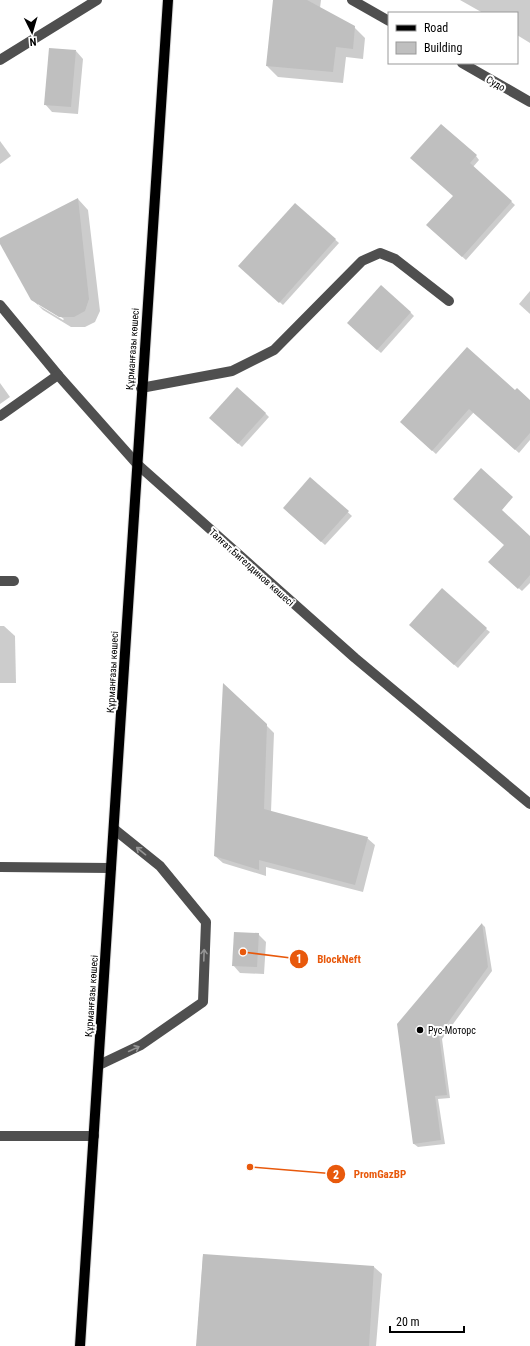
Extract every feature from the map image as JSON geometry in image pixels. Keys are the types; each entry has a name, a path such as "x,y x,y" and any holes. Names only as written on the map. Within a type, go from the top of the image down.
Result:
{"main road":[{"name":"Құрманғазы көшесі","path":"80,1346 141,388 168,0"}],"street":[{"path":"0,60 98,0"},
{"path":"352,0 388,20"},
{"name":"Судо","path":"464,64 530,102"},
{"path":"141,388 232,372 274,350 362,261 380,253 395,259 448,301"},
{"name":"Талғат Бигелдинов көшесі","path":"0,304 58,375 137,464 355,658 530,804"},
{"path":"0,416 58,375"},
{"path":"0,582 14,582"},
{"path":"99,1065 141,1045 202,1002 206,922 160,866 114,829"},
{"path":"0,867 111,868"},
{"path":"0,1136 94,1136"}],"building":[{"path":"273,0 307,0 355,26 353,49 336,47 333,72 266,66"},
{"path":"49,48 76,50 71,107 44,105"},
{"path":"441,124 477,155 470,163 512,201 462,257 426,225 453,196 410,158"},
{"path":"78,198 89,299 85,311 74,317 59,317 31,300 0,244 0,238"},
{"path":"295,203 336,239 279,303 238,266"},
{"path":"381,285 411,312 377,350 347,323"},
{"path":"467,347 515,390 517,388 530,400 530,433 515,450 469,409 432,451 400,422"},
{"path":"237,387 266,413 238,444 209,418"},
{"path":"481,468 513,497 502,510 530,536 530,575 518,589 488,562 504,545 453,499"},
{"path":"310,477 349,511 321,542 283,508"},
{"path":"442,588 487,628 454,665 409,625"},
{"path":"223,683 267,724 264,809 368,837 355,885 259,860 259,870 214,856"},
{"name":"Рус-Моторс","path":"482,923 488,967 439,1035 447,1095 435,1096 441,1140 413,1144 397,1024"},
{"path":"234,932 259,933 257,967 232,966"},
{"path":"203,1254 374,1266 369,1346 196,1346"}],"place":[{"name":"BlockNeft","path":"243,952"},
{"name":"Рус-Моторс","path":"420,1030"},
{"name":"PromGazBP","path":"250,1167"}]}
